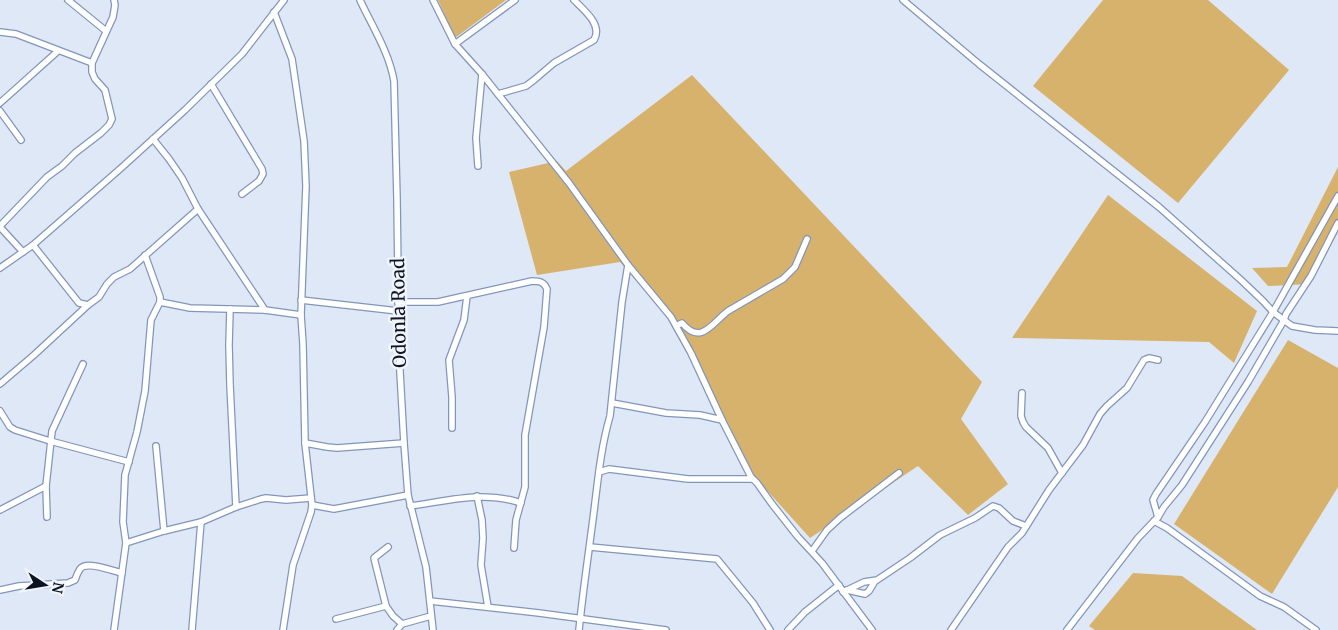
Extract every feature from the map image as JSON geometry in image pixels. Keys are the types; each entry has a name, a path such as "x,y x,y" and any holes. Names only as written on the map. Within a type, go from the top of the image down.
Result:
{"street":[{"path":"68,0 106,31"},
{"path":"23,252 0,226 48,177 110,125 112,119 105,90 95,79 92,72 92,63 110,25 115,2 121,0"},
{"path":"0,268 33,245 153,139 242,54 284,0"},
{"name":"Odonla Road","path":"360,0 387,56 394,81 399,354 404,443 408,495 426,567 433,630"},
{"path":"432,0 455,44 482,74 569,183 628,265 671,317 691,353 752,479 798,537 845,591 872,630"},
{"path":"455,44 515,0"},
{"path":"498,94 526,86 554,63 594,40 596,26 584,9 574,0"},
{"path":"903,0 979,64 1159,207 1273,312 1292,326 1338,331"},
{"path":"274,12 292,59 304,141 306,186 300,315 303,344 305,443 312,505 293,565 283,630"},
{"path":"0,32 16,34 92,63"},
{"path":"0,103 58,51"},
{"path":"478,166 476,138 482,74"},
{"path":"211,84 264,174 242,194"},
{"path":"0,111 21,140"},
{"path":"153,139 182,178 198,209 265,310"},
{"path":"1316,630 1284,607 1260,596 1167,528 1156,519 1153,500 1205,422 1273,312 1338,196"},
{"path":"0,384 99,297 103,289 114,277 130,269 198,209"},
{"path":"1066,630 1182,485 1223,424 1286,314 1311,276 1338,223"},
{"path":"676,326 682,323 689,331 695,333 709,328 728,310 783,279 795,267 807,240"},
{"path":"33,245 79,302 88,305"},
{"path":"114,630 126,543 123,522 125,475 146,391 151,320 160,302 160,297 145,255"},
{"path":"579,630 599,472 605,432 612,403 621,310 628,265"},
{"path":"398,302 438,302 532,280 539,281 547,289 544,327 525,435 525,487 516,520 514,548"},
{"path":"452,428 449,360 464,320 467,296"},
{"path":"301,300 398,311"},
{"path":"79,302 80,314"},
{"path":"160,302 190,308 265,310 300,315"},
{"path":"230,310 230,385 236,507"},
{"path":"951,630 1003,554 1022,534 1049,490 1083,445 1100,414 1128,388 1144,360 1149,358 1158,360"},
{"path":"47,517 46,486 52,431 83,364"},
{"path":"1022,393 1021,416 1023,422 1048,448 1062,473"},
{"path":"612,403 666,413 700,415 722,420"},
{"path":"0,411 10,427 15,430 129,462"},
{"path":"305,443 327,448 404,443"},
{"path":"156,446 164,531"},
{"path":"599,472 609,469 688,479 752,479"},
{"path":"812,551 827,530 840,518 899,473"},
{"path":"0,510 46,486"},
{"path":"312,505 334,509 408,495"},
{"path":"410,506 477,496 502,498 521,504"},
{"path":"477,496 482,520 481,565 488,607"},
{"path":"126,543 200,522 264,498 286,500 311,498"},
{"path":"845,591 865,594 869,592 875,582 940,536 975,518 993,506 999,508 1013,521 1026,526"},
{"path":"192,630 200,522"},
{"path":"388,547 374,558 386,606 402,624"},
{"path":"590,547 717,559 753,603 770,630"},
{"path":"0,590 19,586 68,583 75,580 80,568 86,565 122,573"},
{"path":"845,591 864,582 875,582"},
{"path":"788,630 805,612 839,585"},
{"path":"430,601 666,630"},
{"path":"336,619 386,606"},
{"path":"397,630 402,624 431,616"}],"shaded area":[{"path":"438,0 506,0 455,38"},
{"path":"1103,0 1208,0 1289,70 1178,203 1033,86"},
{"path":"692,75 982,382 961,419 1008,484 968,515 918,466 810,538 753,475 667,315 620,262 537,275 509,172 557,161 566,171"},
{"path":"1338,167 1338,232 1316,273 1309,284 1268,286 1252,268 1287,267"},
{"path":"1108,195 1257,311 1234,363 1209,342 1012,338"},
{"path":"1288,340 1338,368 1338,487 1272,594 1174,524"},
{"path":"1133,573 1182,576 1257,630 1095,630 1089,626"}]}
